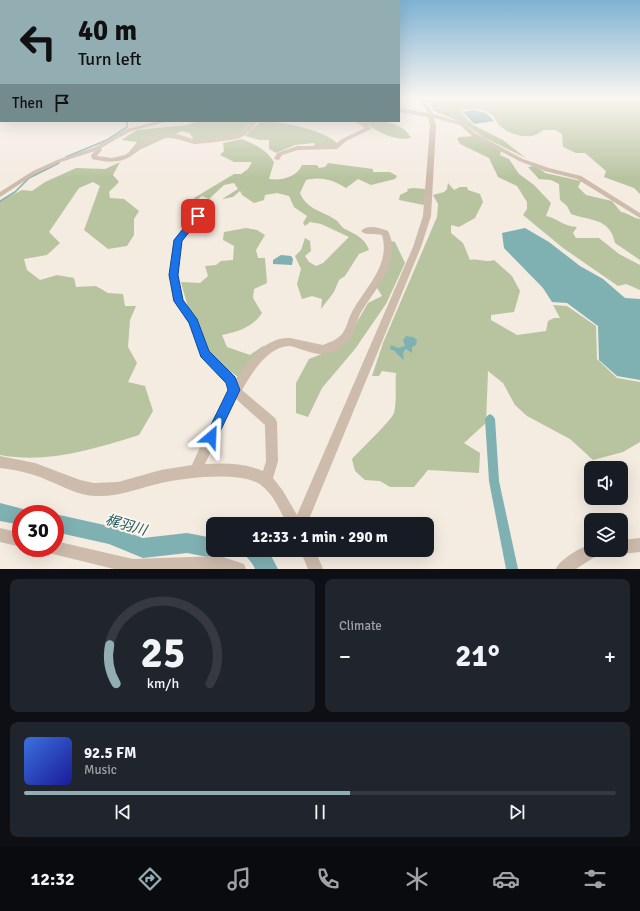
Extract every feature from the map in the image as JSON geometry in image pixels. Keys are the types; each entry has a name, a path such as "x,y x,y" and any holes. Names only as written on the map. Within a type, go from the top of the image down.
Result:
{"street":[{"path":"0,195 35,172 98,148 129,130 151,125"},
{"path":"98,148 99,150 94,155 94,158 112,160 127,156 142,144 154,139 176,136 196,142 238,137 244,134 252,125"},
{"path":"277,159 279,154 297,148 335,148 344,140 368,129 367,126 364,125"},
{"path":"303,517 423,228 430,196 434,125"},
{"path":"463,125 473,134 537,167 579,177 640,216"},
{"path":"208,203 178,240 173,275 178,301 194,322 205,354 231,380 234,390 271,422 272,461 266,480"},
{"path":"196,471 234,390 263,354 279,343 286,342 324,350 347,336 356,313 367,299 383,269 388,256 389,243 385,233 376,230 365,231"},
{"path":"0,462 24,465 48,473 72,485 87,489 101,490 168,475 196,471 252,472 266,480 280,497 290,517"},
{"path":"0,534 12,537"},
{"path":"628,546 640,545"},
{"path":"64,550 133,566 220,563 239,569"},
{"path":"563,569 584,555"},
{"path":"310,557 316,569"}],"green space":[{"path":"187,125 249,125 241,134 223,138 194,141 190,133 182,131 127,155 137,142 121,140 137,130"},
{"path":"257,125 288,125 302,127 323,134 338,144 333,148 314,147 315,143 295,145 276,153 269,149 269,140 260,140 245,136"},
{"path":"367,125 396,125 407,132 411,138 404,139 391,137"},
{"path":"465,125 473,125 503,140 526,158 483,137"},
{"path":"499,125 640,125 640,194 634,188 604,177 606,171 585,153 576,153 563,147 562,134 555,130 543,130 533,136 520,136 502,128"},
{"path":"474,136 501,151 500,155 509,159 519,174 534,185 551,203 546,216 568,226 577,227 573,233 576,238 599,238 619,254 640,265 640,290 626,284 618,286 563,248 523,215 527,209 527,202 517,186 498,177 489,158 460,144 457,139 459,137"},
{"path":"242,139 256,145 274,162 269,179 283,179 293,175 302,165 317,165 319,168 325,167 328,163 373,169 373,172 390,172 397,176 395,179 371,185 358,179 346,188 337,183 317,178 306,180 300,193 303,199 311,207 336,220 344,228 359,237 365,242 369,250 359,254 345,276 339,280 334,292 321,309 322,299 312,296 302,299 297,284 301,269 295,256 301,250 305,238 310,241 311,251 305,256 309,262 316,266 323,263 349,237 321,224 310,222 305,226 303,223 307,216 294,207 289,196 277,193 265,195 264,200 254,203 242,195 240,191 233,197 222,199 238,189 234,183 224,185 209,199 202,196 194,202 194,198 234,174 241,174 248,169 252,162 234,162 220,155 224,151 223,143"},
{"path":"120,162 113,175 119,182 109,192 110,198 124,199 139,211 134,219 134,235 127,246 108,249 84,230 100,186 93,182 79,188 49,232 60,243 47,255 24,259 27,270 40,280 57,275 74,278 76,287 96,286 108,293 123,294 125,306 136,306 130,320 128,347 137,363 128,382 145,386 153,411 139,435 88,450 70,454 35,458 0,455 0,201 22,190 32,191 45,182 76,168 105,169"},
{"path":"534,166 545,173 581,181 578,187 586,195 612,201 621,212 640,219 640,260 615,243 609,229 604,225 599,222 571,214 567,206 560,200 559,184 551,180 539,179 528,167"},
{"path":"448,183 454,190 460,187 467,187 468,190 480,194 483,202 475,218 459,227 451,225 451,233 463,243 470,260 494,260 512,276 520,291 514,312 491,315 491,320 517,335 546,331 548,321 554,318 560,318 553,305 567,306 596,326 597,359 617,378 640,382 640,442 623,452 593,460 570,439 527,416 515,405 503,383 488,371 486,423 464,443 480,453 479,473 428,470 414,487 390,487 380,481 365,480 355,471 352,459 392,417 394,413 396,398 396,373 382,371 379,376 372,376 383,343 437,217 438,204 433,195 444,192 447,189"},
{"path":"407,189 426,189 424,205 399,200 400,195 408,191"},
{"path":"246,228 257,230 265,235 256,250 258,258 265,258 267,283 254,289 253,298 262,313 254,322 245,328 222,335 227,347 250,355 263,346 266,349 238,377 209,354 200,340 192,320 181,282 200,283 208,276 205,266 216,265 221,261 233,260 234,246 223,240 224,232"},
{"path":"391,241 395,242 405,263 386,304 355,349 322,388 308,417 296,413 296,383 309,359 329,351 346,341 368,303 382,296 376,286"}],"water":[{"path":"525,228 549,242 580,266 603,279 625,298 640,299 640,380 617,376 599,360 598,326 567,303 552,302 543,288 504,248 502,233"},
{"path":"281,255 291,256 293,259 292,265 273,264 273,260"},
{"path":"406,336 413,337 417,340 416,345 412,347 412,353 406,349 403,353 404,360 395,351 390,349 391,345 398,348 405,346 403,340"}],"waterway":[{"path":"66,157 107,140 127,127 127,125"},
{"path":"0,201 15,192 29,178 59,163"},
{"path":"490,419 494,481 512,569"},
{"name":"梶羽川","path":"0,512 12,514"},
{"name":"梶羽川","path":"64,525 109,535 143,548 187,543 206,547"},
{"name":"梶羽川","path":"261,557 263,565 268,569"}],"route":[{"path":"198,216 178,240 173,275 178,301 194,322 205,354 231,380 234,390 211,437"}]}
